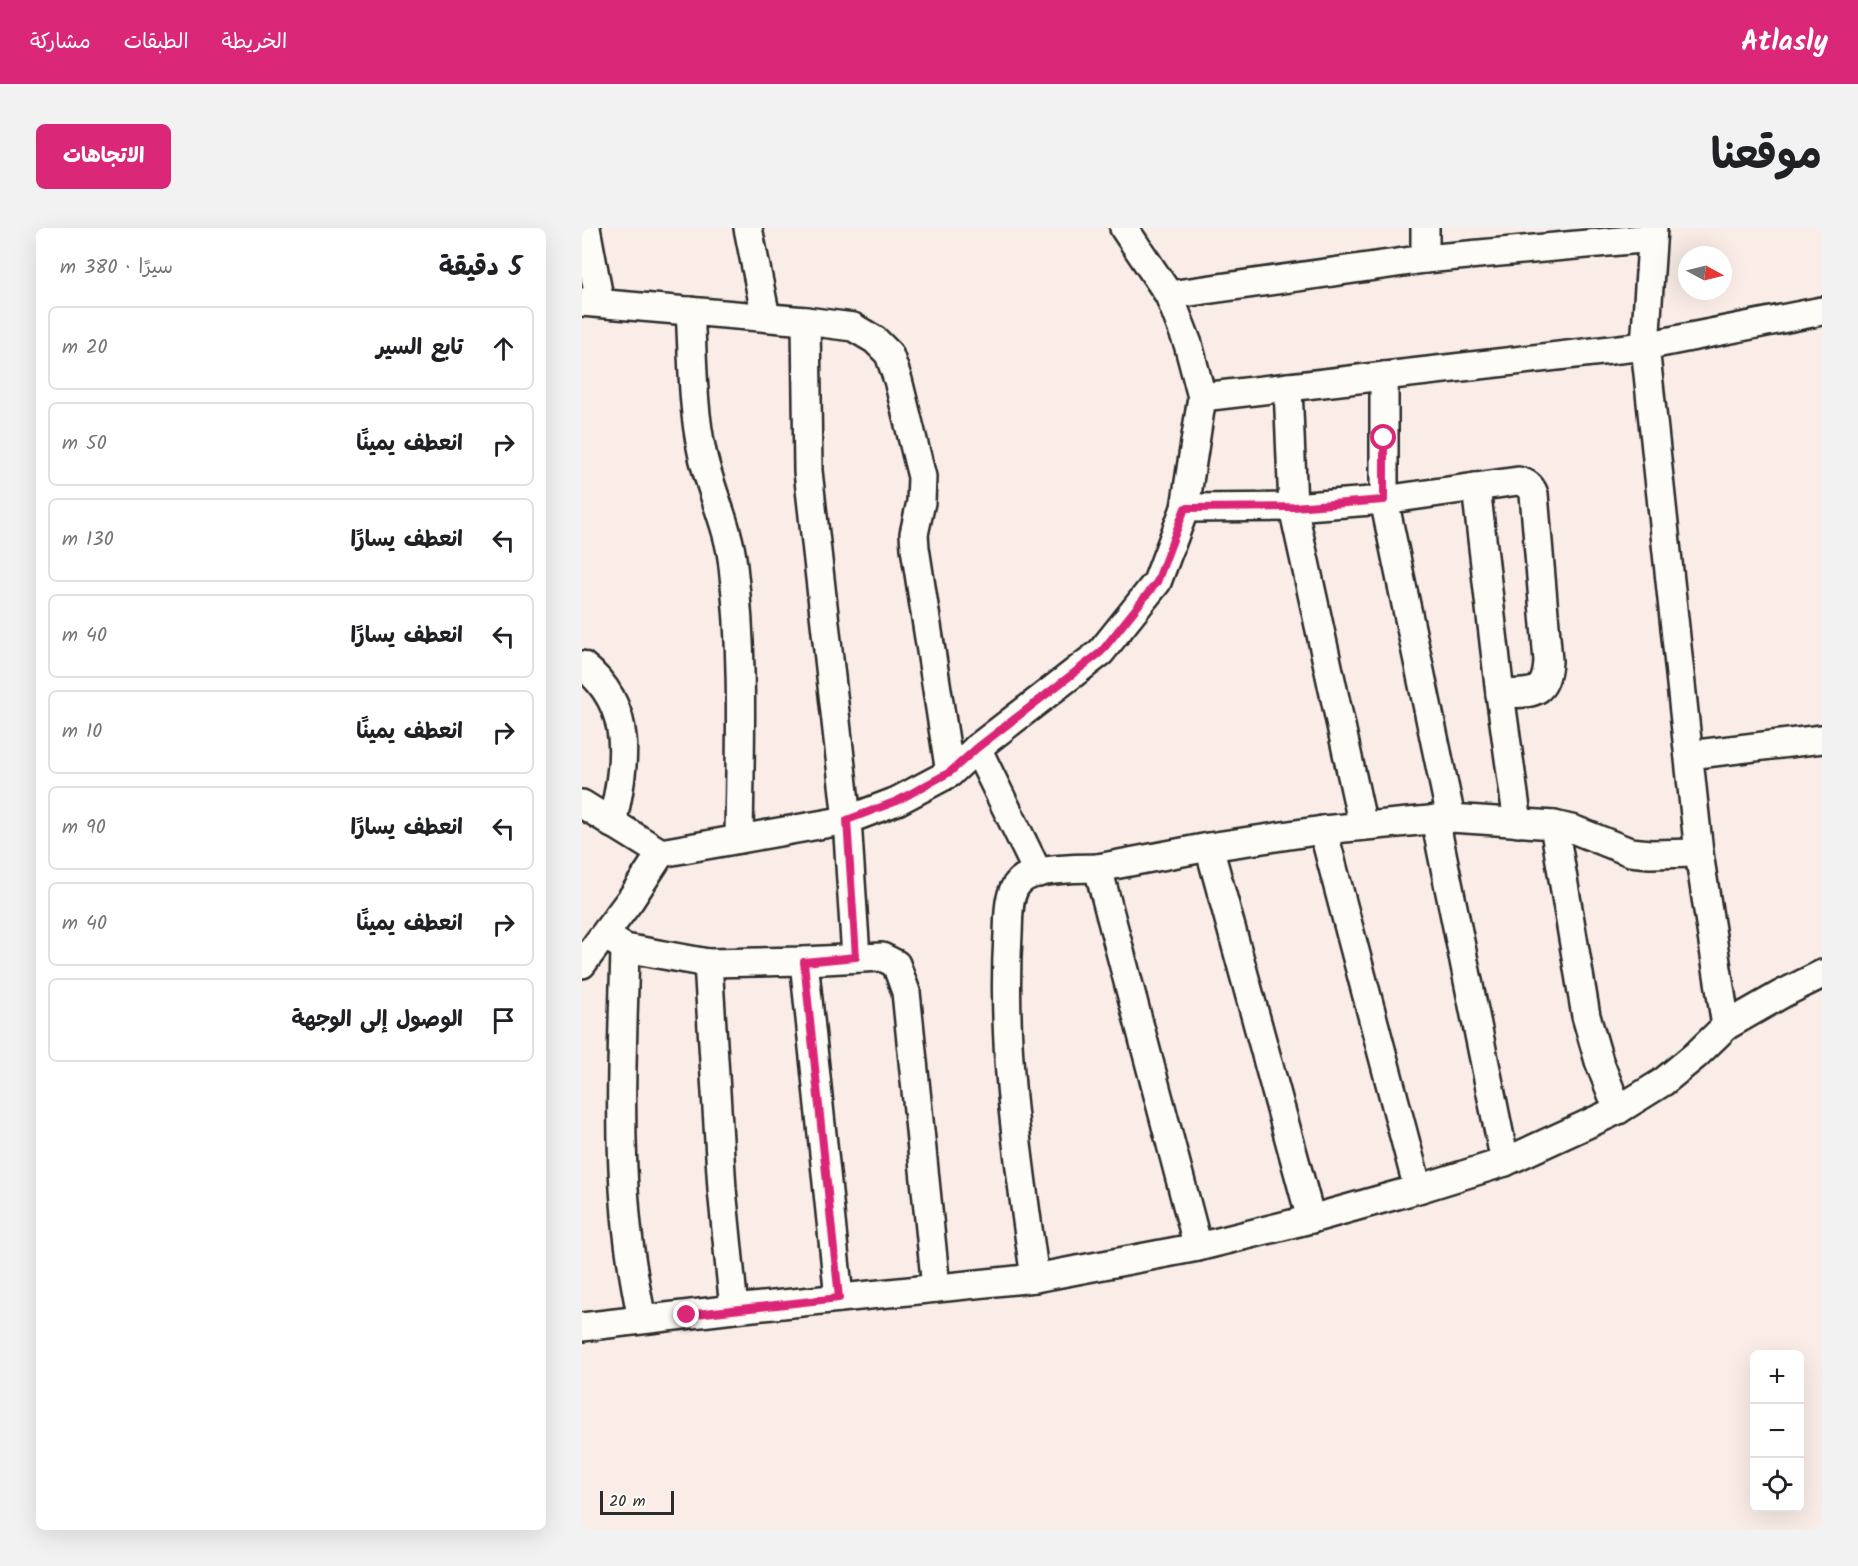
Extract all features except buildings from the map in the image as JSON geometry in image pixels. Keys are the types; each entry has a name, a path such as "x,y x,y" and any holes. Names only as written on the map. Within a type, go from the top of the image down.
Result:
{"street":[{"path":"586,228 591,302 853,327 875,340 889,354 898,380 922,477 921,502 914,534 915,548 950,772"},
{"path":"748,228 766,317"},
{"path":"582,804 661,853 847,820 897,801 950,772 977,748 1101,652 1157,582 1185,508 1202,397 1188,344 1169,295 1124,228"},
{"path":"1425,228 1425,259"},
{"path":"1169,295 1425,259 1652,233 1645,346 1699,852 1726,1026"},
{"path":"690,311 696,405 702,450 710,484 722,515 734,574 740,640 739,840"},
{"path":"1202,397 1645,346 1822,311"},
{"path":"807,321 808,471 847,820 856,957"},
{"path":"1384,376 1384,500 1504,1162"},
{"path":"1288,387 1293,507 1363,826"},
{"path":"1185,508 1293,507 1384,500 1518,481 1525,482 1534,494 1548,661 1547,677 1542,687 1534,692 1500,694"},
{"path":"1476,487 1500,694 1518,823"},
{"path":"582,665 609,692 618,716 623,746 622,775 612,824"},
{"path":"1689,755 1822,739"},
{"path":"977,748 1038,873"},
{"path":"1035,1278 1012,1104 1007,1022 1006,956 1012,894 1018,882 1029,875 1038,873 1098,868 1209,847 1323,830 1443,819 1554,825 1575,830 1630,852 1650,854 1699,852"},
{"path":"1554,825 1586,1016 1599,1061 1618,1110"},
{"path":"1323,830 1418,1189"},
{"path":"1209,847 1311,1219"},
{"path":"582,964 615,942 661,853"},
{"path":"1098,868 1198,1247"},
{"path":"615,942 708,963 804,962 882,957 896,964 906,992 936,1288"},
{"path":"615,942 626,1214 632,1267 642,1319"},
{"path":"804,962 839,1298"},
{"path":"708,963 722,1189 734,1309"},
{"path":"582,1327 1035,1278 1198,1247 1418,1189 1504,1162 1618,1110 1663,1082 1726,1026 1822,974"}],"route":[{"path":"687,1315 839,1298 804,962 856,957 847,820 897,801 950,772 977,748 1101,652 1157,582 1185,508 1293,507 1384,500 1384,438"}]}
